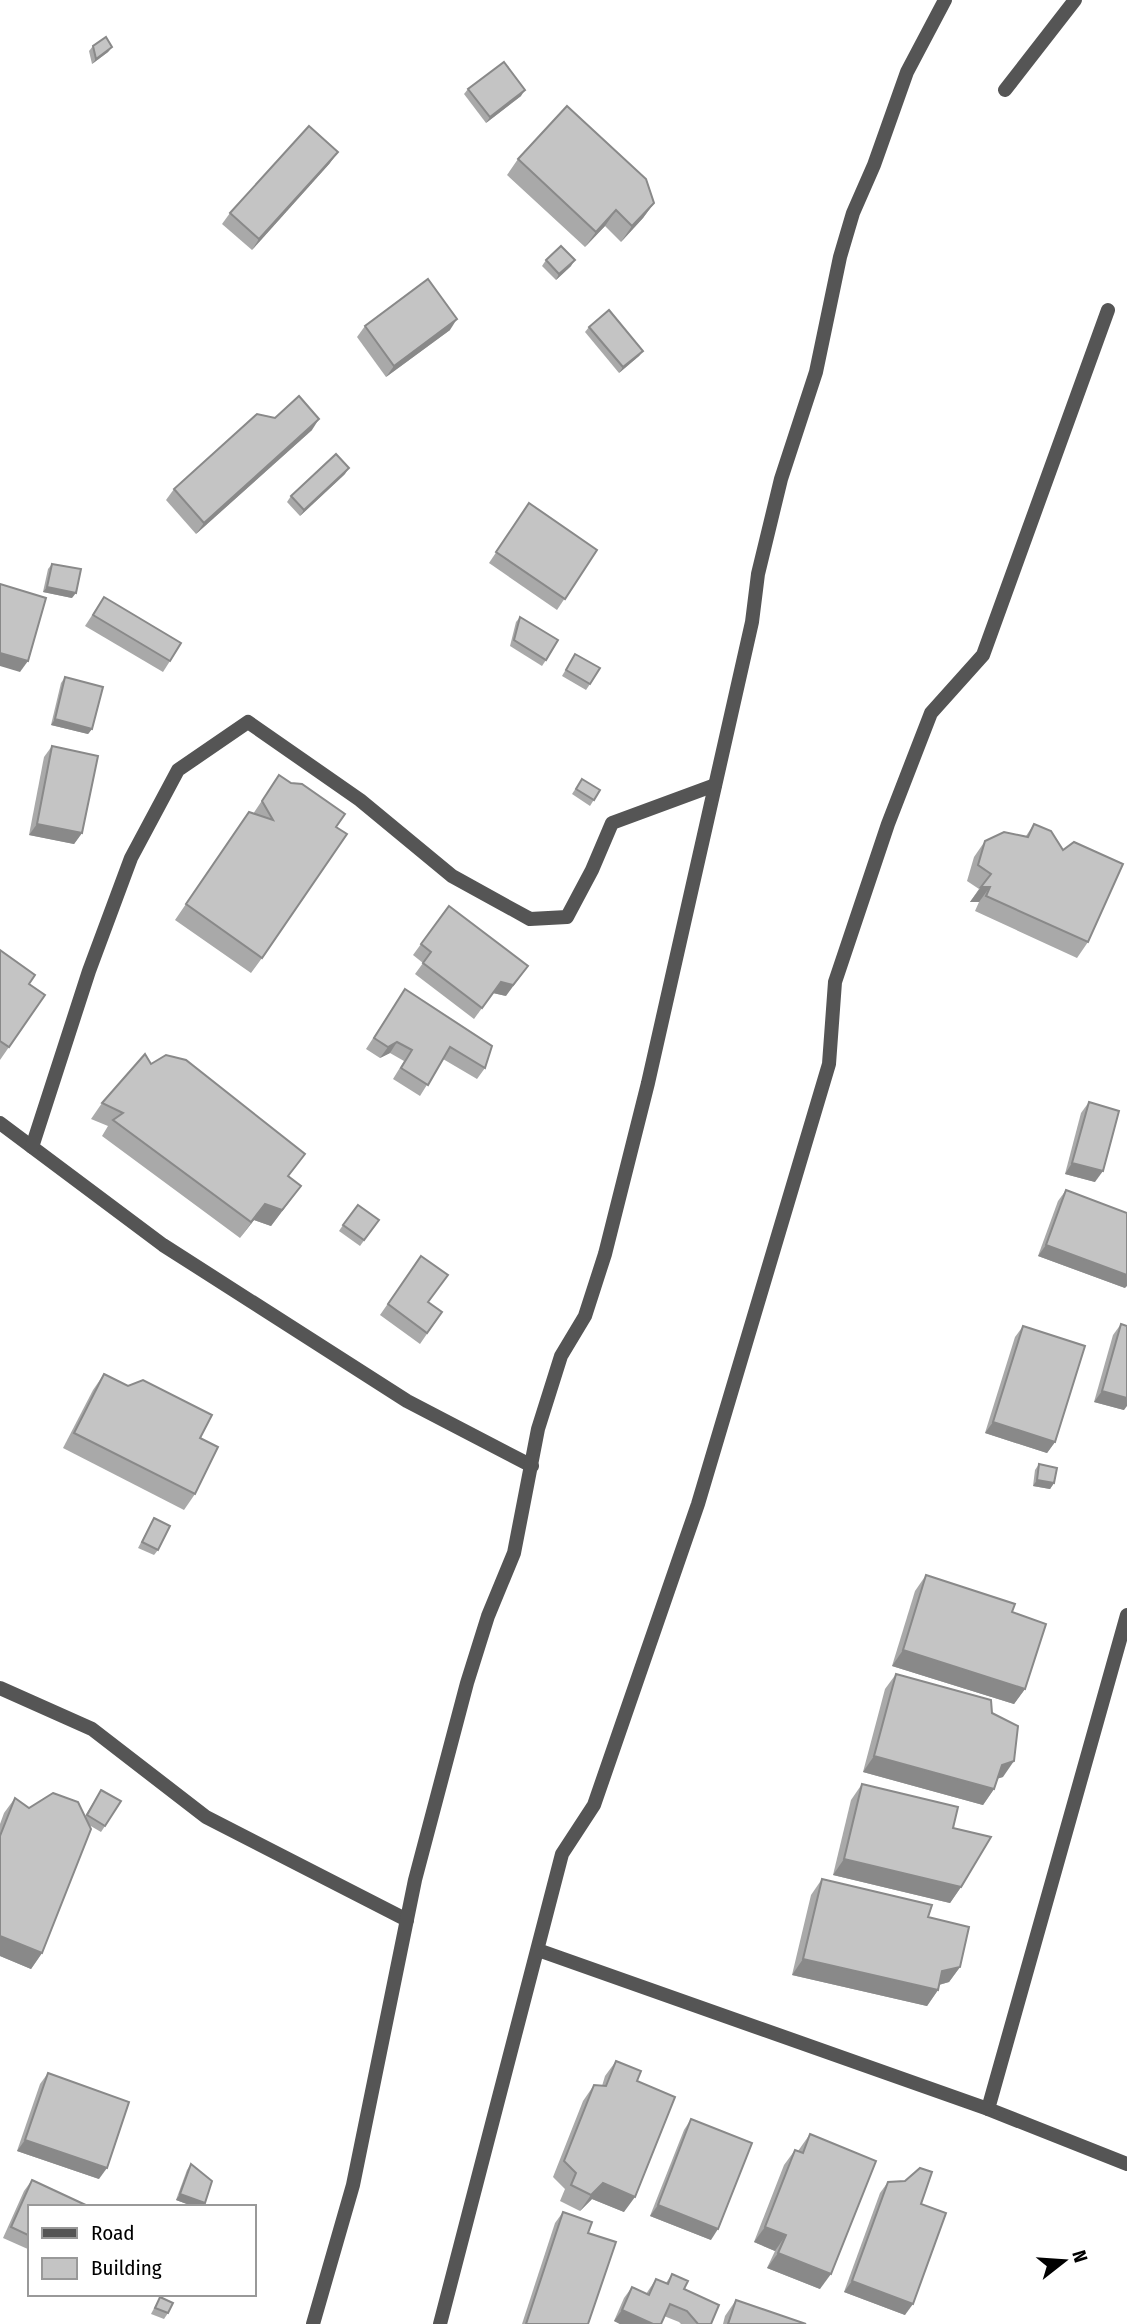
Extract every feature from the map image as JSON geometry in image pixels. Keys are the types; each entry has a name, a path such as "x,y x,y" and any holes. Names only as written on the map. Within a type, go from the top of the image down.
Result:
{"street":[{"path":"313,2324 353,2185 415,1880 467,1683 488,1616 514,1553 538,1429 561,1356 585,1316 605,1254 649,1083 752,622 758,574 775,502 816,372 840,257 853,213 874,165 907,72 945,0"},
{"path":"1004,90 1075,0"},
{"path":"440,2324 562,1854 594,1805 698,1504 829,1064 835,982 888,824 930,713 983,655 1108,310"},
{"path":"32,1147 89,971 131,858 178,770 248,722 360,800 452,876 530,919 567,917 592,870 612,823 715,785"},
{"path":"0,1123 163,1245 407,1401 532,1466"},
{"path":"988,2109 1127,1615"},
{"path":"0,1688 92,1729 206,1817 407,1920"},
{"path":"538,1950 988,2109 1127,2164"}],"building":[{"path":"106,37 112,47 96,59 93,46"},
{"path":"504,62 525,90 490,117 468,89"},
{"path":"567,106 646,179 654,203 632,226 616,210 596,232 518,159"},
{"path":"309,126 338,152 259,239 230,213"},
{"path":"561,246 575,260 559,274 546,260"},
{"path":"428,279 457,319 394,366 365,326"},
{"path":"609,310 643,351 623,367 589,327"},
{"path":"299,396 319,419 204,523 174,489 257,414 275,418"},
{"path":"336,454 349,468 304,510 291,496"},
{"path":"529,503 597,550 565,599 496,552"},
{"path":"52,564 81,569 76,593 47,587"},
{"path":"0,584 46,598 28,661 0,653"},
{"path":"104,597 181,643 170,661 93,615"},
{"path":"520,617 558,640 546,660 514,640"},
{"path":"575,654 600,668 590,684 566,670"},
{"path":"65,677 103,687 92,729 55,719"},
{"path":"52,746 98,756 82,833 37,824"},
{"path":"279,775 291,783 302,784 345,814 336,827 347,834 262,958 186,904 249,812 273,820 262,801"},
{"path":"582,779 600,790 594,800 576,789"},
{"path":"1034,824 1051,831 1063,850 1074,842 1123,864 1088,942 986,896 990,887 981,887 991,874 978,865 985,841 1004,832 1028,837"},
{"path":"449,906 528,966 513,985 501,982 482,1008 423,963 431,952 421,944"},
{"path":"0,950 35,975 29,984 45,995 9,1047 0,1041"},
{"path":"405,989 492,1046 485,1068 450,1047 428,1085 401,1068 412,1050 397,1042 388,1047 374,1038"},
{"path":"145,1054 151,1064 166,1055 186,1060 305,1154 288,1176 301,1186 282,1210 265,1204 251,1222 113,1120 123,1113 102,1103"},
{"path":"1089,1102 1119,1111 1103,1171 1072,1163"},
{"path":"1066,1190 1127,1213 1127,1275 1046,1245"},
{"path":"358,1205 379,1220 364,1240 343,1225"},
{"path":"421,1256 448,1275 428,1302 442,1312 427,1333 388,1304"},
{"path":"1121,1324 1127,1326 1127,1398 1102,1391"},
{"path":"1023,1326 1085,1346 1055,1442 993,1422"},
{"path":"104,1374 128,1386 143,1380 212,1415 200,1438 218,1447 195,1494 74,1433"},
{"path":"1039,1464 1057,1468 1054,1483 1037,1480"},
{"path":"154,1518 170,1526 158,1550 142,1542"},
{"path":"926,1575 1015,1604 1012,1612 1046,1624 1025,1689 903,1650"},
{"path":"896,1674 991,1700 992,1713 1018,1726 1014,1761 1002,1765 994,1789 874,1756"},
{"path":"862,1784 958,1807 953,1828 991,1837 961,1887 844,1859"},
{"path":"101,1790 121,1801 105,1826 87,1815"},
{"path":"53,1793 78,1802 91,1829 42,1953 0,1936 0,1836 15,1798 29,1808"},
{"path":"822,1879 932,1905 928,1917 969,1927 960,1967 942,1971 938,1990 803,1959"},
{"path":"616,2061 641,2071 637,2081 675,2097 635,2197 603,2183 591,2195 571,2185 576,2173 564,2161 594,2085 606,2086"},
{"path":"48,2073 129,2102 107,2168 25,2140"},
{"path":"691,2119 752,2143 718,2229 658,2205"},
{"path":"810,2134 876,2161 831,2274 778,2253 786,2235 765,2227 795,2150 803,2153"},
{"path":"191,2164 212,2181 205,2203 180,2194"},
{"path":"920,2168 932,2172 921,2204 946,2213 913,2304 852,2281 888,2182 905,2181"},
{"path":"32,2180 86,2205 28,2205 28,2235 11,2227"},
{"path":"563,2212 592,2222 588,2233 616,2242 588,2324 526,2324"},
{"path":"672,2274 688,2281 684,2289 719,2305 711,2324 698,2324 687,2311 670,2304 661,2324 653,2324 622,2310 632,2287 649,2295 656,2279 668,2284"},
{"path":"160,2297 173,2303 168,2313 155,2308"},
{"path":"736,2300 806,2324 728,2324"}]}
